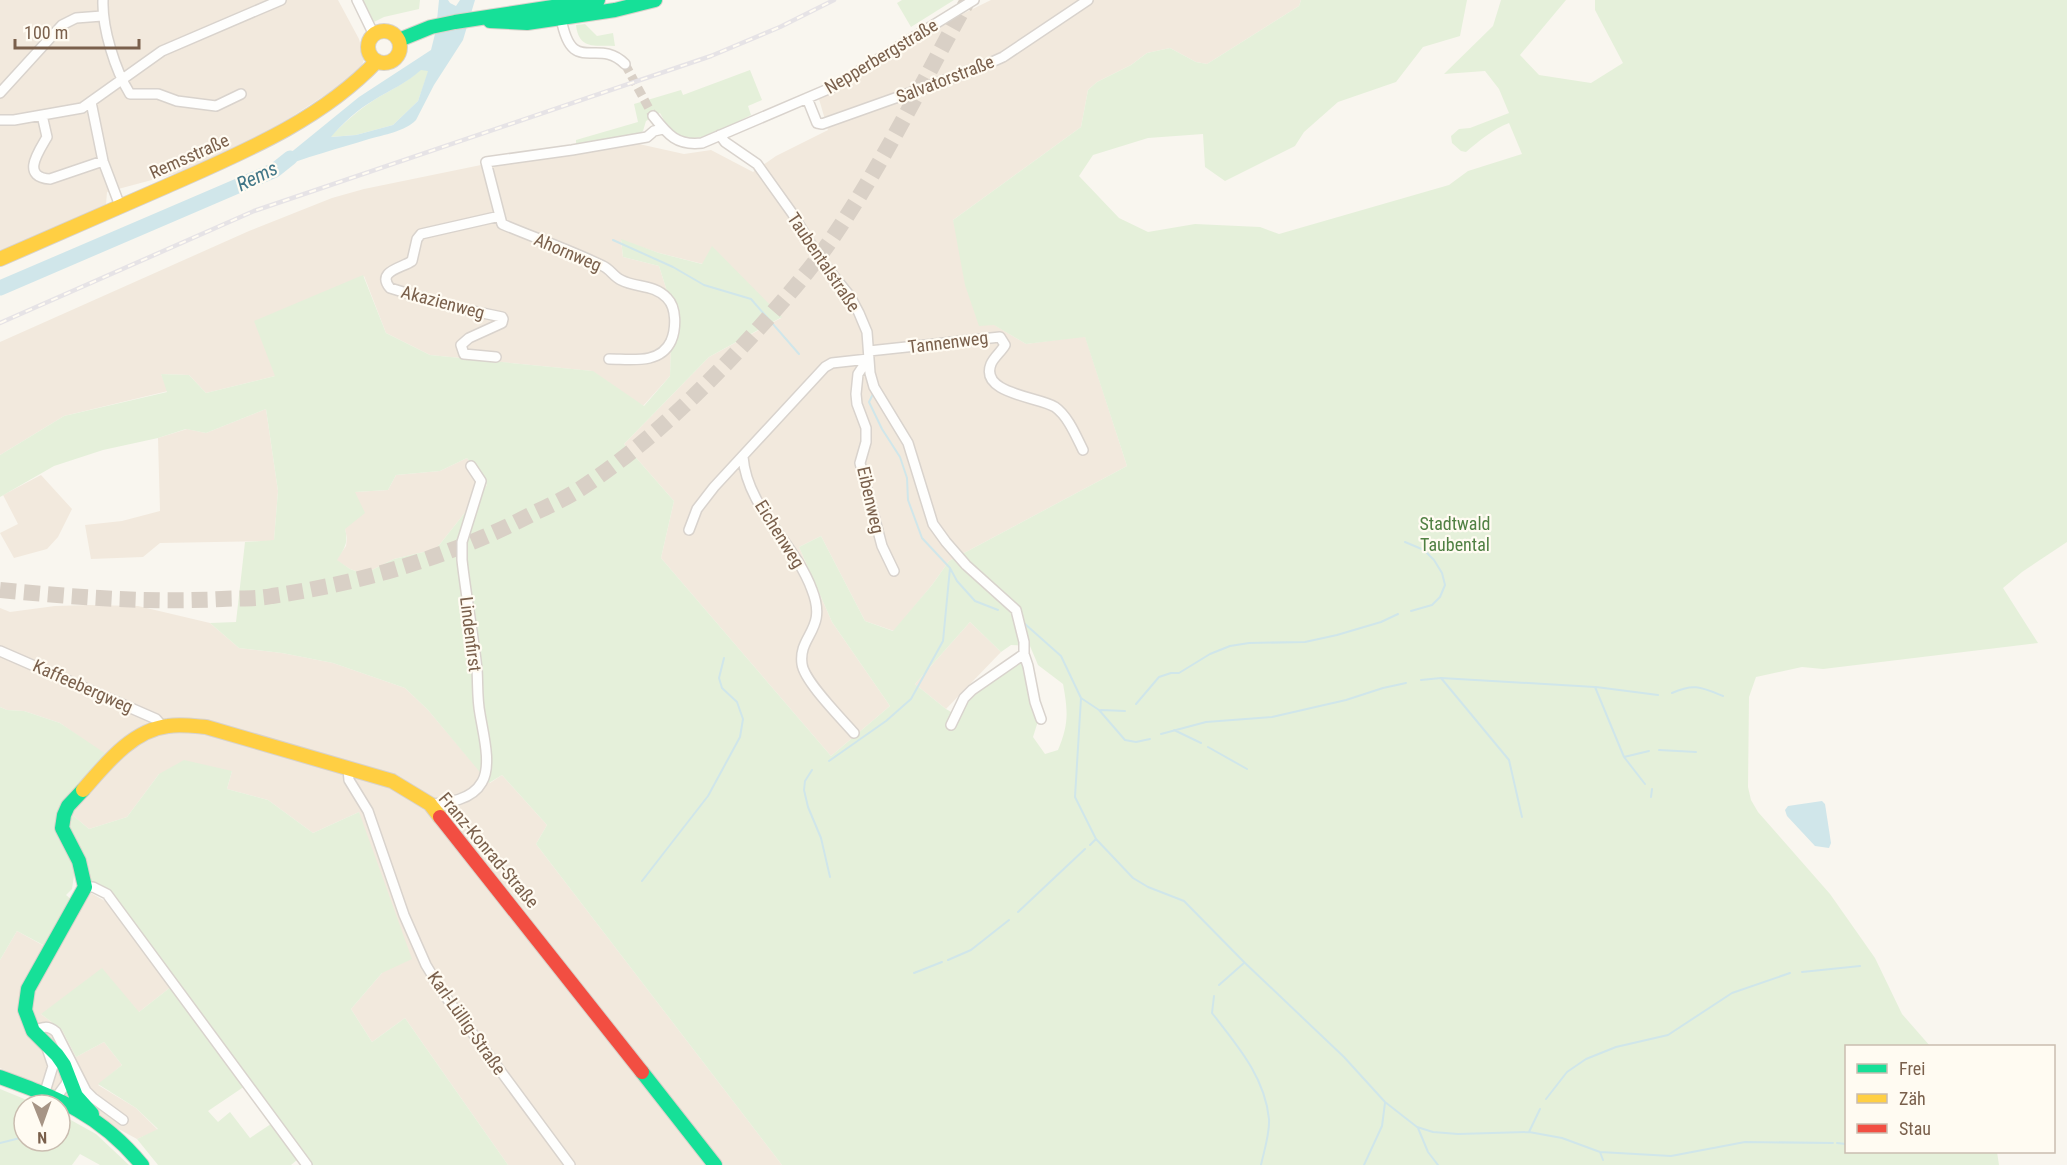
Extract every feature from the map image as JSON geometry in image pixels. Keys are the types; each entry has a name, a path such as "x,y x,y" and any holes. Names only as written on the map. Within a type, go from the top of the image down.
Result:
{"street":[{"path":"103,0 102,16 121,80 130,94 158,94 177,101 216,106 241,94"},
{"path":"0,120 14,120 82,108 162,51 259,4 281,0"},
{"path":"357,0 374,35"},
{"path":"399,40 431,27 598,0"},
{"path":"476,19 518,24 615,10 655,0"},
{"name":"Nepperbergstraße","path":"720,135 852,76 974,0"},
{"name":"Salvatorstraße","path":"807,98 817,123 822,124 974,70 1003,57 1088,0"},
{"path":"0,93 62,25 76,18 102,16"},
{"path":"561,18 569,45 584,53 610,54 625,64"},
{"path":"387,31 399,40 397,56 388,62 377,61 373,58 369,49 370,39 374,35 387,31"},
{"name":"Remsstraße","path":"0,259 255,147 357,82 377,61"},
{"path":"91,102 103,161 120,206"},
{"path":"42,115 47,138 34,159 34,167 36,174 42,179 50,179 103,161"},
{"path":"653,116 677,141 689,144 702,143 720,135"},
{"path":"500,216 486,162 647,137 663,129"},
{"name":"Taubentalstraße","path":"720,135 725,142 757,164 792,213 820,259 850,296 867,332 874,387 908,443 930,515 939,533 966,565 1016,610 1024,642 1024,654"},
{"name":"Akazienweg","path":"496,357 464,354 461,345 502,322 502,317 449,306 390,288 386,276 390,271 412,261 417,239 421,234 500,216"},
{"name":"Ahornweg","path":"500,216 501,224 606,267 621,280 649,286 666,297 672,304 674,335 663,352 643,360 609,359"},
{"name":"Tannenweg","path":"869,355 1000,337 1005,345 991,363 992,378 1007,392 1058,408 1083,450"},
{"path":"689,530 697,509 714,487 825,367 832,363 869,355"},
{"name":"Eibenweg","path":"869,355 858,374 856,394 857,404 866,428 866,442 860,463 882,546 894,571"},
{"name":"Eichenweg","path":"743,457 744,471 765,515 798,560 813,591 817,606 817,621 802,649 802,665 806,676 854,733"},
{"name":"Lindenfirst","path":"430,804 450,803 466,796 478,788 486,775 477,668 462,551 466,527 481,481 471,466"},
{"name":"Kaffeebergweg","path":"0,651 156,719 164,726"},
{"path":"951,725 964,698 972,690 1024,654 1041,719"},
{"name":"Franz-Konrad-Straße","path":"85,887 78,859 64,837 61,826 63,816 69,806 117,754 143,735 164,726 206,727 392,781 430,804 505,895 715,1165"},
{"name":"Karl-Lüllig-Straße","path":"348,769 350,780 368,811 404,915 426,965 443,993 570,1165"},
{"path":"142,1165 125,1143 98,1120 76,1096 57,1055 33,1031 25,1010 28,989 85,887 93,887 107,894 307,1165"},
{"path":"33,1031 50,1027 56,1032 86,1091 123,1120"},
{"path":"45,1043 53,1066 50,1093"},
{"path":"55,1093 66,1084 68,1075"},
{"path":"0,1077 40,1093"},
{"path":"72,1108 98,1120"}],"shaded area":[{"path":"0,0 338,0 359,39 364,59 361,69 336,88 265,134 178,173 107,192 106,205 0,252"},
{"name":"Rems","path":"439,0 448,0 456,6 460,0 475,0 463,40 412,124 394,132 309,157 275,170 289,154 359,97 431,50","holes":["421,70 428,71 418,101 393,125 356,135 331,137 368,104"]},
{"path":"991,0 1301,0 1299,6 1207,64 1196,62 1170,48 1147,53 1131,65 1097,82 1088,90 1081,127 953,220 993,324 1026,344 1085,336 1127,466 949,561 894,631 865,621 821,536 799,547 832,622 890,706 831,756 661,558 674,501 624,444 709,357 781,318 712,247 703,264 659,253 621,240 623,257 659,266 672,307 670,376 643,406 592,371 430,355 386,333 364,276 275,376 206,393 189,375 161,374 168,391 64,416 0,455 0,342 249,231 332,198 364,189 481,165 639,144 684,154 711,150 753,172 776,156 828,130 819,99 839,89 946,22"},
{"path":"266,409 278,491 274,541 160,543 143,557 91,559 85,525 122,521 160,511 158,438 187,429 206,433"},
{"path":"467,458 487,485 436,549 394,559 364,574 336,560 346,546 345,529 354,492 388,490 396,475 440,471"},
{"path":"41,475 72,509 58,537 47,549 14,558 0,533 18,524 3,495"},
{"path":"55,606 138,606 210,623 239,648 282,653 333,663 405,688 428,710 490,783 502,775 547,825 536,844 782,1165 508,1165 405,1018 372,1042 351,1009 382,973 359,812 313,833 268,800 227,789 232,771 159,774 127,817 89,829 69,812 84,740 60,723 24,711 7,710 0,707 0,608 10,612"},
{"path":"970,622 1001,652 946,709 915,684"},
{"path":"1822,801 1825,804 1831,843 1829,848 1815,846 1787,816 1785,810 1788,806"},
{"path":"91,893 110,904 172,986 139,1012 41,1014 62,1030 76,1057 104,1042 122,1065 98,1085 136,1108 158,1130 137,1139 72,1104 72,1093 52,1093 0,1068 0,960 17,931 55,952"}],"green space":[{"path":"359,0 420,0 419,9 384,17 368,25"},
{"path":"902,0 954,0 911,27 897,3"},
{"name":"Stadtwald Taubental","path":"1301,0 1467,0 1460,36 1423,47 1396,82 1338,102 1304,132 1295,146 1225,181 1205,167 1203,134 1148,138 1093,155 1079,176 1119,218 1148,232 1195,224 1260,227 1279,234 1449,185 1468,171 1522,154 1509,123 1492,132 1466,152 1461,151 1452,143 1451,136 1459,129 1470,128 1509,113 1499,89 1485,71 1444,74 1493,26 1501,0 1566,0 1520,55 1539,75 1591,83 1623,63 1595,10 1595,0 2067,0 2067,542 2022,572 2003,588 2038,643 1823,669 1802,667 1756,677 1749,697 1748,787 1751,800 1758,812 1830,894 1875,958 1902,1014 1929,1045 1845,1045 1845,1153 1997,1153 1999,1165 782,1165 536,844 547,825 502,775 489,783 428,710 405,688 333,663 282,653 239,648 210,623 236,622 245,542 274,540 278,491 266,409 206,433 186,429 158,438 103,450 54,466 0,497 0,455 64,416 167,392 161,374 189,375 206,393 275,376 254,321 363,275 386,333 430,355 593,371 644,406 670,376 672,307 659,266 623,257 621,239 659,253 702,264 712,246 782,317 709,357 624,444 674,501 661,558 831,756 890,706 832,622 799,547 821,536 865,621 893,631 949,561 1127,466 1085,337 1026,344 994,325 979,326 965,285 953,220 1081,127 1088,90 1097,82 1131,65 1147,53 1170,48 1196,62 1207,64 1299,6","holes":["467,458 487,485 436,549 394,559 364,574 350,569 337,560 346,542 345,529 365,513 355,492 388,490 396,475 440,471","970,622 1001,652 1011,645 1030,646 1038,665 1063,684 1066,717 1064,733 1058,750 1045,754 1033,737 1038,721 1030,701 1021,656 972,691 958,716 915,684"]},
{"path":"585,24 597,36 613,33 615,46 594,46 584,42 580,39 576,25"},
{"path":"421,69 429,70 418,101 393,125 356,135 330,137 362,108"},
{"path":"750,70 762,100 748,106 751,115 722,130 690,138 680,135 669,127 660,113 646,121 643,131 639,134 576,147 576,140 638,122 634,104 681,90 683,95"},
{"path":"0,707 7,710 24,711 60,723 109,756 56,823 58,838 75,868 72,889 66,895 72,900 47,947 17,931 0,960"},
{"path":"184,760 232,771 227,789 268,800 313,833 359,812 412,959 382,973 351,1009 372,1042 405,1018 508,1165 312,1165 122,912 89,883 67,834 69,812 89,829 127,817 159,774"},
{"path":"102,968 139,1012 172,986 245,1086 208,1111 218,1122 230,1112 250,1138 271,1124 297,1160 291,1165 158,1165 137,1139 158,1129 136,1108 98,1084 122,1065 104,1042 76,1057 62,1030 41,1014"},
{"path":"0,1089 12,1094 12,1153 72,1153 72,1121 96,1134 129,1165 100,1165 80,1154 72,1165 0,1165"}],"waterway":[{"name":"Rems","path":"0,288 275,170 290,158"},
{"path":"613,240 673,267 704,285 751,299 799,354"},
{"path":"873,394 869,402 882,429 900,457 907,478 908,500 922,538 950,568 957,581 975,601 998,610"},
{"path":"1405,542 1424,550 1434,560 1442,573 1445,585 1440,597 1432,605 1411,611"},
{"path":"829,761 886,721 911,699 943,641 950,568"},
{"path":"1136,704 1159,677 1179,673 1210,654 1230,646 1249,643 1305,642 1381,622 1398,614"},
{"path":"1025,624 1061,656 1081,698 1075,797 1096,839 1133,878 1148,887 1184,901 1245,963 1344,1057 1385,1102 1417,1127 1433,1132 1458,1134 1529,1132 1562,1138 1600,1152 1671,1156 1745,1142 1833,1143"},
{"path":"642,881 708,796 740,737 743,719 737,702 722,688 719,678 724,658"},
{"path":"1441,678 1509,760 1522,817"},
{"path":"1421,680 1441,678 1595,687 1624,757 1645,784"},
{"path":"1161,734 1206,722 1272,717 1406,683"},
{"path":"1596,687 1658,695"},
{"path":"1672,693 1698,687 1723,696"},
{"path":"1081,698 1099,710 1125,740 1136,742 1150,739"},
{"path":"1101,710 1125,711"},
{"path":"1174,730 1201,743"},
{"path":"1208,747 1247,769"},
{"path":"1659,750 1696,752"},
{"path":"1624,757 1649,751"},
{"path":"812,770 805,781 804,790 808,807 821,838 830,877"},
{"path":"1651,797 1652,789"},
{"path":"1090,845 1096,839"},
{"path":"1018,912 1085,849"},
{"path":"948,960 971,950 1009,920"},
{"path":"914,973 942,962"},
{"path":"1219,985 1244,963"},
{"path":"1802,972 1860,966"},
{"path":"1546,1099 1567,1072 1586,1059 1616,1047 1668,1035 1732,993 1790,973"},
{"path":"1214,996 1212,1013 1248,1062 1262,1089 1269,1119 1269,1130 1261,1165"},
{"path":"1364,1165 1382,1126 1385,1103"},
{"path":"1529,1132 1540,1109"},
{"path":"1418,1128 1428,1152 1438,1165"},
{"path":"0,1143 12,1140"},
{"path":"1837,1143 1845,1144"},
{"path":"1600,1152 1603,1160"}],"tunnel":[{"path":"0,590 139,600 260,598 374,575 441,554 505,527 575,492 629,454 696,394 739,350 807,272 852,209 968,0"},
{"path":"625,64 653,116"}],"railway":[{"path":"0,323 254,211 711,56 780,27 834,0"}],"traffic: fast":[{"path":"399,40 431,27 455,22 598,0"},
{"path":"490,21 527,23 615,10 655,0"},
{"path":"83,790 68,806 62,828 79,861 85,887 28,989 25,1010 33,1031 57,1055 64,1065 76,1096 92,1114"},
{"path":"642,1072 715,1165"},
{"path":"0,1077 78,1110 111,1133 142,1165"}],"traffic: slow":[{"path":"384,31 395,36 400,47 395,58 384,63 373,58 368,47 373,36 384,31"},
{"path":"0,259 223,161 278,134 331,101 377,61"},
{"path":"83,790 120,750 143,734 168,726 206,727 392,781 430,804 440,817"}],"traffic: jam":[{"path":"440,817 642,1072"}]}
